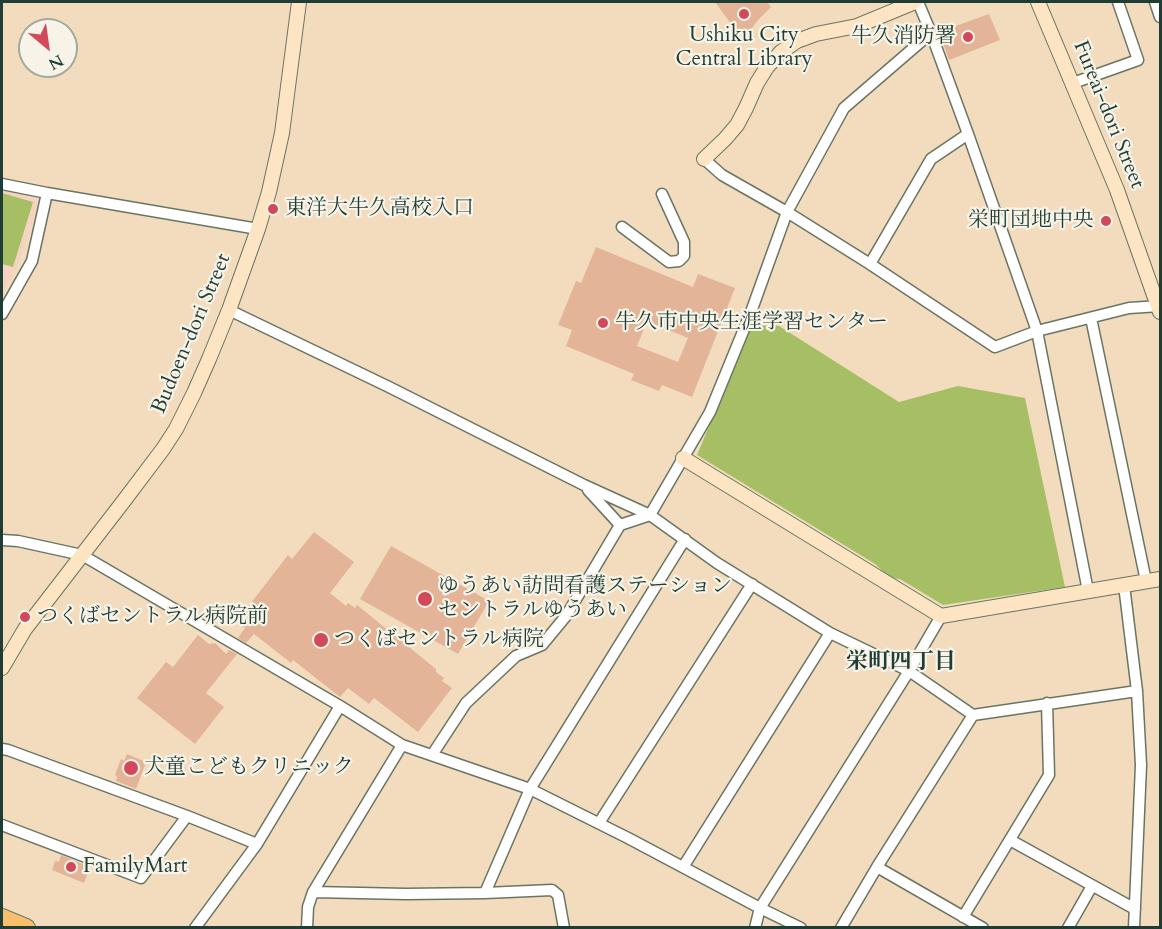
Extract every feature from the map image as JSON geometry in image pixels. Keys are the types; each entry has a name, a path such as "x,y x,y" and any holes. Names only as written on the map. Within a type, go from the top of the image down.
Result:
{"highway":[{"path":"2,918 26,927"}],"street":[{"name":"Budoen-dori Street","path":"2,668 25,629 176,429 209,360 258,229 269,192 282,133 299,2"},
{"path":"1088,591 1037,331 931,33 916,2 857,26 816,34 797,41 781,52 767,67 757,83 736,125 704,159 722,175 870,264 995,347 1037,331 1130,308 1160,308"},
{"name":"Fureai-dori Street","path":"1038,2 1117,190 1160,308"},
{"path":"1073,83 1138,60 1118,2"},
{"path":"1155,2 1161,17"},
{"path":"432,755 466,703 516,656 542,645 566,616 620,525 650,515 710,412 751,312 787,212 844,108 931,33"},
{"path":"870,264 931,159 968,134"},
{"path":"2,184 258,229"},
{"path":"2,314 32,261 47,193"},
{"path":"622,227 669,262 679,261 684,256 684,242 662,194"},
{"path":"229,310 584,485 650,515 717,563 830,633 909,672 973,715 1137,691"},
{"path":"1091,318 1146,581"},
{"path":"683,458 941,616 1161,579"},
{"path":"584,485 620,525"},
{"path":"485,893 530,789 685,539"},
{"path":"2,540 18,541 82,555 340,706 402,745 530,789 801,927"},
{"path":"599,823 752,584"},
{"path":"1124,585 1137,691 1141,765 1134,927"},
{"path":"756,927 760,908 909,672 941,616"},
{"path":"683,867 830,633"},
{"path":"963,917 1049,775 1047,703"},
{"path":"195,927 257,844 340,706"},
{"path":"841,927 973,715"},
{"path":"307,927 308,907 313,892 402,745"},
{"path":"2,749 187,816 257,844"},
{"path":"2,825 141,878 187,816"},
{"path":"1010,840 1135,909"},
{"path":"877,867 983,927"},
{"path":"1068,927 1092,886"},
{"path":"313,892 406,894 552,890 558,895 564,927"}],"shaded area":[{"path":"2,189 35,196 38,205 19,264 2,294"}],"green space":[{"path":"2,193 33,202 13,267 2,264"},
{"path":"757,312 899,402 958,386 1025,398 1065,587 943,605 900,579 890,578 875,564 697,455"}],"building":[{"name":"Ushiku City Central Library","path":"715,2 767,2 771,7 748,33 737,32"},
{"name":"牛久消防署","path":"989,14 1000,40 949,60 939,32"},
{"name":"牛久市中央生涯学習センター","path":"596,247 693,287 698,274 735,288 692,397 662,385 659,391 631,380 634,374 566,346 572,330 558,325 576,281 581,283","holes":["647,321 688,338 678,362 637,346"]},
{"name":"つくばセントラル病院","path":"314,532 354,562 330,593 346,606 348,603 355,608 357,605 436,669 436,672 444,678 442,681 452,688 418,732 374,698 369,704 348,688 340,697 293,660 291,663 254,634 246,643 238,638 245,628 234,620 241,611 244,612 288,555 292,559"},
{"name":"ゆうあい訪問看護ステーション セントラルゆうあい","path":"391,546 489,601 458,654 360,599"},
{"path":"198,635 209,644 215,643 226,654 229,650 237,654 206,693 224,707 195,744 137,698 166,662 173,667"},
{"name":"犬童こどもクリニック","path":"127,754 146,762 136,789 116,781 117,776 115,775 121,759 124,761"},
{"name":"FamilyMart","path":"61,855 90,867 84,883 52,870 55,861 59,862"}],"place":[{"name":"Ushiku City Central Library","path":"744,14"},
{"name":"牛久消防署","path":"968,37"},
{"name":"東洋大牛久高校入口","path":"273,209"},
{"name":"栄町団地中央","path":"1106,221"},
{"name":"牛久市中央生涯学習センター","path":"603,323"},
{"name":"ゆうあい訪問看護ステーション セントラルゆうあい","path":"425,599"},
{"name":"つくばセントラル病院前","path":"25,617"},
{"name":"つくばセントラル病院","path":"321,640"},
{"name":"犬童こどもクリニック","path":"131,768"},
{"name":"FamilyMart","path":"71,867"}],"district":[{"name":"栄町四丁目","path":"901,663"}]}
